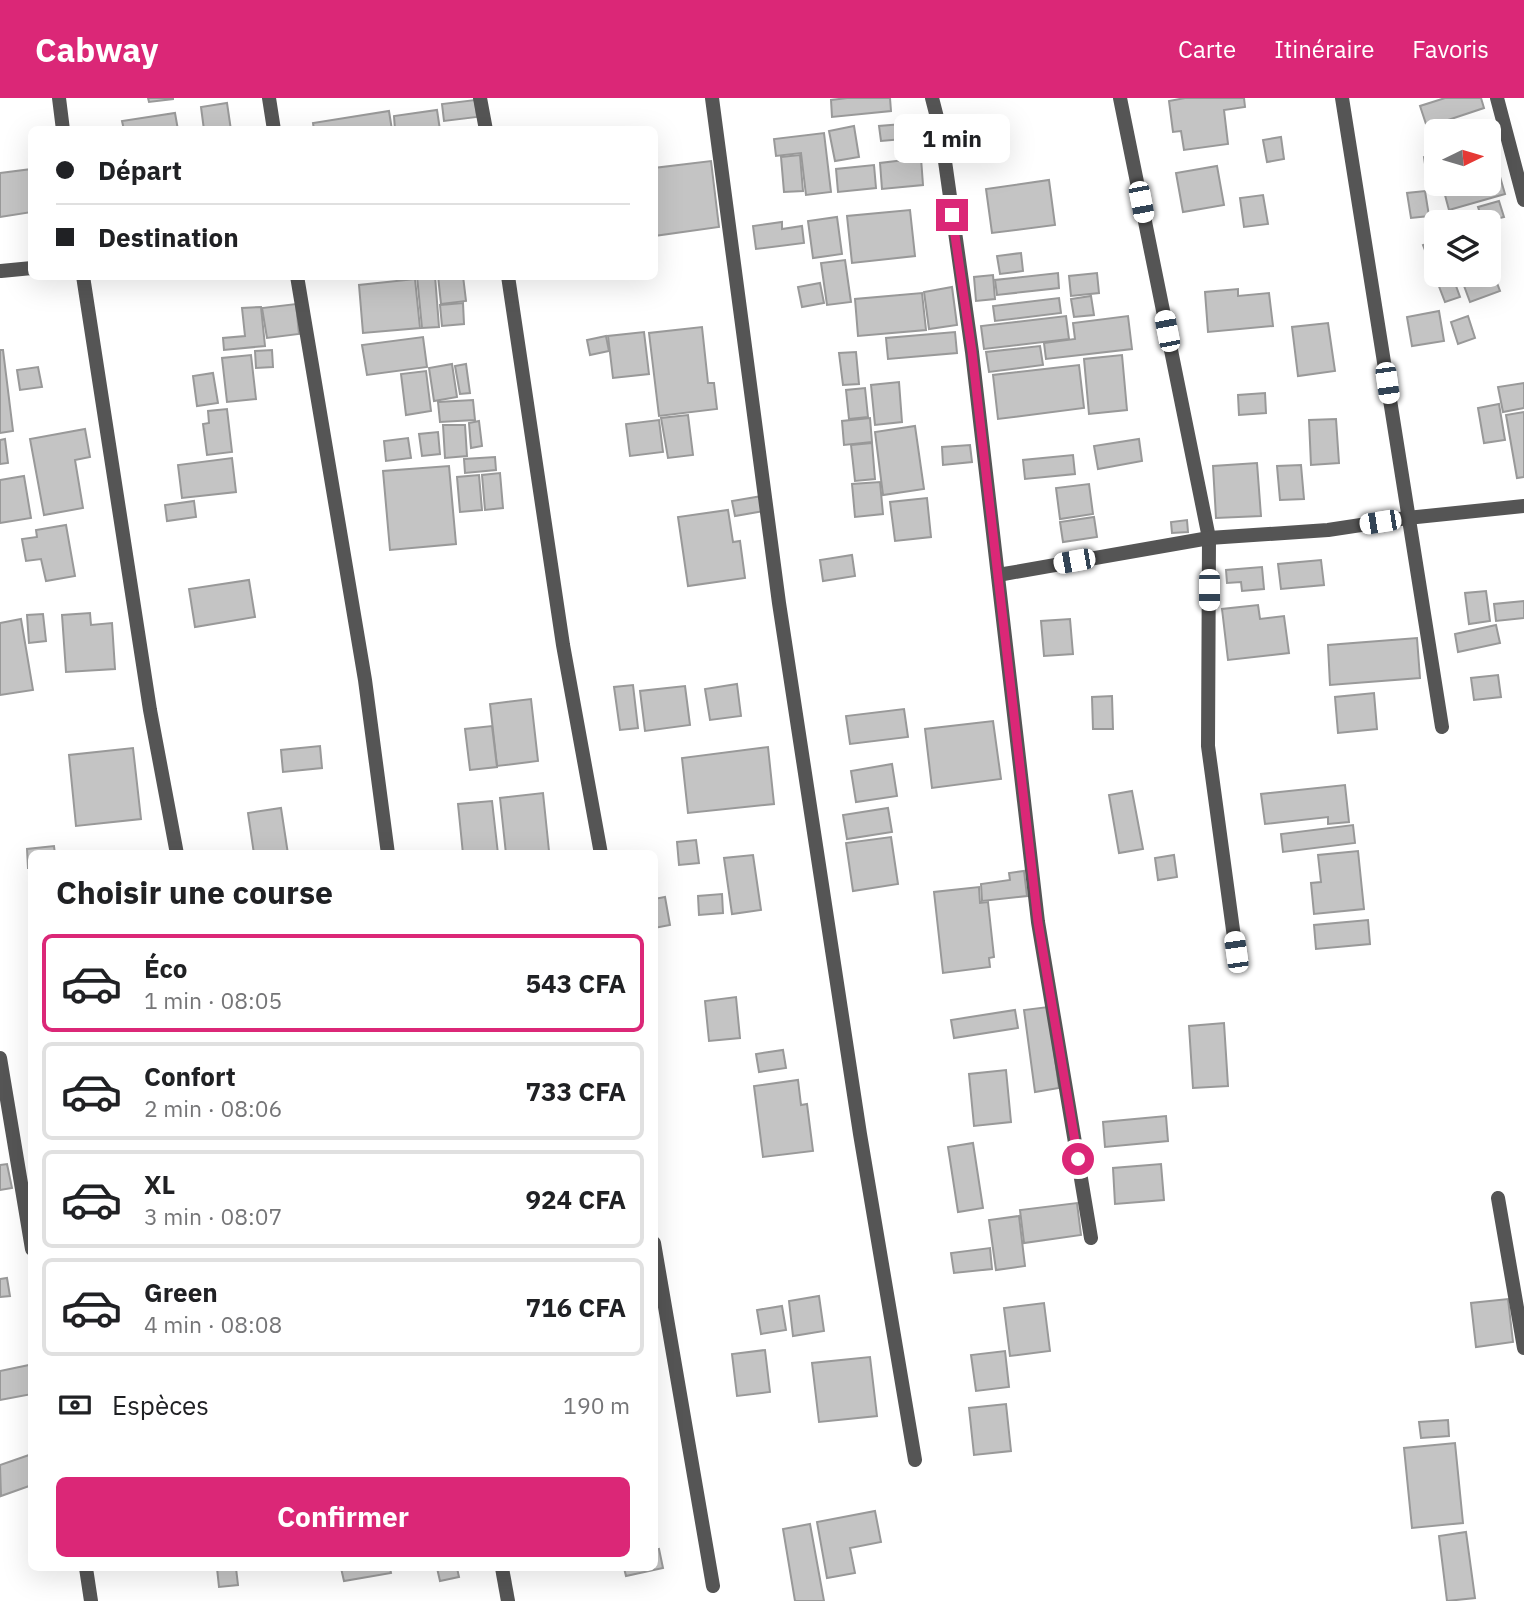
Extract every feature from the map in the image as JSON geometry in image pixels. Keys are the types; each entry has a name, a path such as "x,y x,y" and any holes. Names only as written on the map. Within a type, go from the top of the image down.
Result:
{"street":[{"path":"59,98 62,126"},
{"path":"270,98 274,126"},
{"path":"480,98 485,126"},
{"path":"712,98 779,603 860,1134 915,1460"},
{"path":"932,98 941,134 972,352 1038,922 1091,1238"},
{"path":"1120,98 1209,538 1208,746 1236,952"},
{"path":"1342,98 1442,727"},
{"path":"1497,98 1524,200"},
{"path":"1,271 28,268"},
{"path":"84,280 146,683 176,850"},
{"path":"298,280 365,680 387,850"},
{"path":"510,280 564,645 600,850"},
{"path":"998,575 1209,538 1328,530 1407,518 1524,506"},
{"path":"0,1058 28,1225"},
{"path":"1498,1198 1524,1348"},
{"path":"658,1266 713,1586"},
{"path":"86,1571 91,1601"},
{"path":"503,1571 508,1601"}],"building":[{"path":"148,98 173,98 173,99 149,102"},
{"path":"890,98 891,111 832,117 831,100"},
{"path":"1185,98 1244,98 1245,107 1224,110 1228,144 1184,150 1181,131 1173,132 1169,101"},
{"path":"1445,98 1481,98 1484,108 1451,119 1424,119 1420,106"},
{"path":"475,100 477,117 444,121 442,104"},
{"path":"227,103 230,126 203,126 201,107"},
{"path":"437,110 439,126 395,126 394,116"},
{"path":"389,111 391,126 313,126 313,123"},
{"path":"175,113 177,126 123,126 122,121"},
{"path":"902,124 903,139 881,141 879,126"},
{"path":"854,126 859,157 835,161 829,131"},
{"path":"824,133 831,192 806,195 801,153 776,156 774,139"},
{"path":"1281,137 1284,159 1267,162 1263,140"},
{"path":"800,155 803,191 784,192 781,157"},
{"path":"921,158 923,185 882,189 880,163"},
{"path":"711,161 719,227 658,235 658,168"},
{"path":"874,165 876,188 838,192 836,169"},
{"path":"1217,166 1224,205 1183,212 1176,173"},
{"path":"28,170 28,213 0,217 0,173"},
{"path":"1049,180 1055,225 992,233 986,189"},
{"path":"1424,191 1428,210 1424,210 1424,217 1411,218 1407,193"},
{"path":"1263,195 1268,224 1244,227 1240,198"},
{"path":"1445,196 1498,196 1449,210"},
{"path":"1499,201 1504,217 1501,218 1501,210 1479,210 1478,207"},
{"path":"910,210 915,256 852,263 847,216"},
{"path":"837,217 842,254 813,258 808,221"},
{"path":"782,222 782,229 802,226 804,243 756,249 753,226"},
{"path":"1021,253 1023,271 1000,274 997,256"},
{"path":"845,260 851,302 827,305 821,263"},
{"path":"1058,273 1059,288 997,295 995,280"},
{"path":"1097,273 1099,293 1071,296 1069,276"},
{"path":"993,275 995,299 976,301 974,277"},
{"path":"415,280 420,328 363,333 359,285"},
{"path":"417,280 435,280 439,327 422,328"},
{"path":"438,280 463,280 466,301 441,304"},
{"path":"820,283 824,303 802,307 798,287"},
{"path":"952,287 957,325 929,329 924,292"},
{"path":"1439,287 1456,287 1460,297 1445,302"},
{"path":"1464,287 1498,287 1500,291 1470,302"},
{"path":"1238,289 1238,296 1269,293 1273,326 1208,332 1205,292"},
{"path":"922,293 926,330 858,336 855,299"},
{"path":"1091,296 1094,315 1074,317 1071,299"},
{"path":"1059,298 1061,313 995,321 993,306"},
{"path":"463,303 464,324 442,326 440,305"},
{"path":"296,304 299,334 267,338 262,308"},
{"path":"261,307 265,346 224,350 223,338 245,336 242,308"},
{"path":"1439,311 1444,341 1412,346 1407,317"},
{"path":"1066,316 1069,339 984,349 981,326"},
{"path":"1128,316 1132,349 1046,359 1044,343 1075,339 1073,323"},
{"path":"1468,316 1475,338 1458,344 1451,322"},
{"path":"1328,323 1335,371 1298,376 1292,327"},
{"path":"702,327 708,383 714,383 717,409 659,416 649,333"},
{"path":"644,332 649,374 613,378 608,336"},
{"path":"955,332 957,353 888,359 886,338"},
{"path":"606,336 609,351 590,355 587,340"},
{"path":"423,337 427,367 367,375 362,345"},
{"path":"1040,346 1043,365 989,372 986,352"},
{"path":"0,350 3,350 13,431 0,433"},
{"path":"272,350 273,367 256,368 255,351"},
{"path":"856,352 859,384 843,385 839,353"},
{"path":"251,355 256,399 227,402 222,358"},
{"path":"1122,355 1127,410 1089,414 1084,359"},
{"path":"452,364 457,397 434,401 429,368"},
{"path":"466,364 470,393 460,394 455,366"},
{"path":"1079,365 1084,408 998,419 993,375"},
{"path":"38,367 42,387 20,390 17,370"},
{"path":"426,371 431,411 406,415 401,374"},
{"path":"213,373 218,403 197,406 193,376"},
{"path":"899,382 902,422 875,425 871,385"},
{"path":"1524,383 1524,408 1503,412 1498,387"},
{"path":"865,388 868,417 849,419 846,390"},
{"path":"1265,393 1266,413 1239,415 1238,395"},
{"path":"473,400 475,420 440,422 438,402"},
{"path":"1499,404 1505,440 1484,443 1478,408"},
{"path":"227,409 232,452 207,455 203,424 209,423 208,411"},
{"path":"1524,412 1524,477 1517,478 1506,415"},
{"path":"688,415 693,455 668,458 661,418"},
{"path":"870,418 872,442 844,445 842,421"},
{"path":"1336,419 1339,463 1311,465 1309,420"},
{"path":"659,420 663,452 630,456 626,424"},
{"path":"479,421 482,446 471,448 469,423"},
{"path":"443,425 465,425 467,456 445,458"},
{"path":"915,426 924,489 883,495 875,432"},
{"path":"85,429 90,457 75,460 83,508 44,515 30,439"},
{"path":"438,432 440,454 422,456 419,434"},
{"path":"408,438 411,458 386,461 384,441"},
{"path":"5,439 8,463 0,464 0,440"},
{"path":"1139,439 1142,461 1098,469 1094,446"},
{"path":"872,443 875,479 855,481 851,445"},
{"path":"970,445 972,462 943,465 942,447"},
{"path":"1073,455 1075,474 1025,479 1023,460"},
{"path":"495,457 496,470 465,473 464,459"},
{"path":"232,458 236,492 182,498 178,465"},
{"path":"1257,463 1261,516 1216,518 1213,466"},
{"path":"1301,465 1304,499 1280,500 1277,466"},
{"path":"449,466 456,544 390,550 383,471"},
{"path":"500,473 503,508 485,510 482,475"},
{"path":"479,475 482,510 460,512 457,477"},
{"path":"24,476 31,518 0,523 0,480"},
{"path":"880,482 883,514 855,517 852,484"},
{"path":"1089,484 1093,514 1060,519 1056,488"},
{"path":"762,496 764,511 735,516 732,501"},
{"path":"927,498 931,537 895,541 890,502"},
{"path":"194,501 196,517 167,521 165,505"},
{"path":"728,510 733,542 740,541 745,578 688,586 678,517"},
{"path":"1094,517 1097,537 1063,542 1060,522"},
{"path":"1187,520 1188,532 1172,533 1171,522"},
{"path":"66,525 75,576 46,581 41,559 26,561 22,539 37,537 36,530"},
{"path":"852,555 855,576 823,581 820,560"},
{"path":"1321,560 1324,585 1281,589 1278,564"},
{"path":"1262,567 1264,589 1242,591 1241,582 1227,583 1226,570"},
{"path":"249,580 255,617 195,627 189,589"},
{"path":"1486,591 1490,621 1469,624 1465,593"},
{"path":"1524,601 1524,618 1496,621 1494,604"},
{"path":"1258,605 1260,619 1284,616 1289,653 1228,660 1222,609"},
{"path":"90,613 91,625 112,623 115,669 66,672 62,615"},
{"path":"43,614 46,641 29,643 27,615"},
{"path":"21,619 33,690 0,695 0,623"},
{"path":"1070,619 1073,654 1044,656 1041,621"},
{"path":"1496,625 1500,643 1458,652 1455,634"},
{"path":"1417,638 1420,678 1330,685 1328,645"},
{"path":"1498,675 1501,697 1474,700 1471,678"},
{"path":"737,684 741,716 710,720 705,689"},
{"path":"633,685 638,728 620,730 614,687"},
{"path":"685,686 690,725 645,731 640,691"},
{"path":"1374,693 1377,729 1338,733 1335,697"},
{"path":"1112,696 1113,729 1093,729 1092,697"},
{"path":"531,699 538,761 497,766 490,704"},
{"path":"904,709 908,737 850,744 846,716"},
{"path":"993,721 1001,779 932,788 925,729"},
{"path":"492,726 497,767 470,770 465,729"},
{"path":"320,746 322,768 283,772 281,750"},
{"path":"768,747 774,804 688,813 682,758"},
{"path":"133,748 141,819 76,826 69,755"},
{"path":"892,764 897,796 856,802 851,771"},
{"path":"1345,785 1349,822 1328,824 1328,817 1265,824 1261,794"},
{"path":"1132,791 1143,849 1119,853 1109,795"},
{"path":"543,793 549,850 506,850 500,798"},
{"path":"492,801 498,850 463,850 458,804"},
{"path":"281,808 287,850 253,850 248,813"},
{"path":"888,808 892,832 847,839 843,815"},
{"path":"1353,825 1355,843 1283,852 1281,834"},
{"path":"891,837 898,884 853,891 846,843"},
{"path":"696,840 699,863 679,865 677,842"},
{"path":"54,846 54,850 28,850 28,868 27,849"},
{"path":"1358,851 1364,909 1314,914 1311,883 1321,882 1318,855"},
{"path":"753,855 761,910 732,914 724,858"},
{"path":"1174,855 1177,877 1158,880 1155,858"},
{"path":"1024,871 1027,896 982,901 981,884 1010,880 1009,873"},
{"path":"979,887 980,903 988,902 994,957 989,958 990,967 943,973 934,892"},
{"path":"722,894 723,913 699,915 698,896"},
{"path":"665,897 670,925 658,927 658,898"},
{"path":"1368,920 1370,944 1316,949 1314,925"},
{"path":"736,997 740,1038 709,1041 705,1001"},
{"path":"1048,1007 1059,1088 1035,1092 1024,1010"},
{"path":"1015,1010 1018,1028 954,1038 951,1020"},
{"path":"1224,1023 1228,1086 1193,1088 1189,1026"},
{"path":"783,1050 786,1068 759,1072 756,1054"},
{"path":"1006,1070 1011,1122 974,1126 969,1074"},
{"path":"798,1080 801,1105 807,1104 813,1151 763,1157 754,1086"},
{"path":"1166,1116 1168,1141 1105,1147 1103,1122"},
{"path":"973,1143 983,1208 958,1212 948,1147"},
{"path":"7,1164 12,1188 0,1190 0,1165"},
{"path":"1161,1164 1164,1200 1115,1204 1113,1168"},
{"path":"1077,1203 1081,1235 1024,1243 1020,1210"},
{"path":"1019,1216 1025,1266 996,1270 989,1220"},
{"path":"990,1248 992,1269 954,1273 951,1253"},
{"path":"7,1278 10,1296 0,1297 0,1279"},
{"path":"819,1296 824,1331 793,1336 789,1301"},
{"path":"1508,1299 1513,1342 1476,1347 1471,1303"},
{"path":"1044,1303 1050,1351 1010,1356 1004,1308"},
{"path":"782,1306 786,1330 761,1334 757,1310"},
{"path":"765,1350 770,1392 737,1396 732,1354"},
{"path":"1005,1351 1009,1387 976,1391 971,1355"},
{"path":"870,1357 877,1416 819,1422 812,1363"},
{"path":"28,1365 28,1395 0,1400 0,1371"},
{"path":"1006,1404 1011,1451 974,1455 969,1408"},
{"path":"1448,1420 1449,1436 1421,1438 1419,1422"},
{"path":"1455,1443 1463,1523 1412,1528 1404,1448"},
{"path":"28,1455 28,1486 1,1496 0,1465"},
{"path":"875,1511 881,1542 850,1548 855,1573 827,1578 817,1522"},
{"path":"810,1524 824,1601 795,1601 783,1529"},
{"path":"1466,1532 1475,1598 1447,1601 1439,1536"},
{"path":"658,1549 663,1568 658,1569"},
{"path":"217,1571 236,1571 238,1585 219,1587"},
{"path":"342,1571 391,1573 344,1581"},
{"path":"438,1571 458,1571 459,1577 440,1581"},
{"path":"625,1571 649,1571 626,1576"}],"route":[{"path":"952,215 972,352 1038,922 1078,1159"}]}
